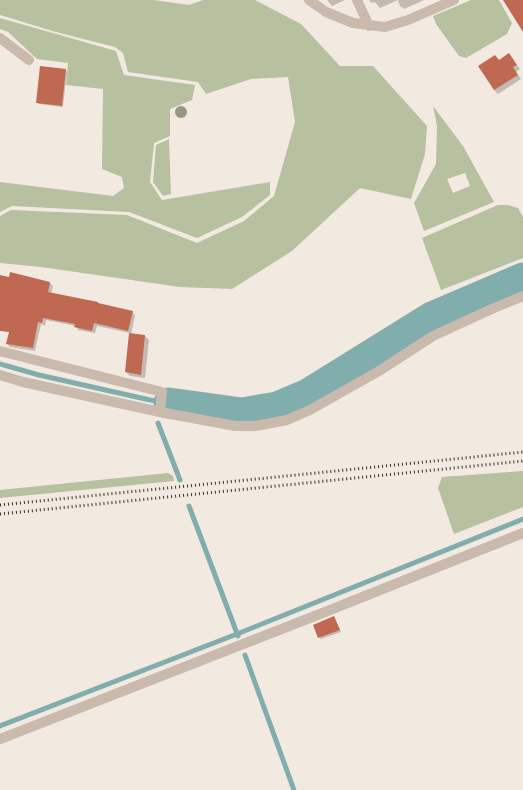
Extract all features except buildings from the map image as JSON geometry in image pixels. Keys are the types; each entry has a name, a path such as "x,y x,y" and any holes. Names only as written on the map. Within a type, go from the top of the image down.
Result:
{"street":[{"path":"309,0 326,12 353,24 385,27 408,20 454,0"},
{"path":"357,0 369,26"},
{"path":"0,38 29,60"},
{"path":"0,375 23,382 161,405 235,426 256,426 287,420 310,410 379,371 433,336 523,296"},
{"path":"0,351 162,392 161,405"},
{"path":"0,739 523,533"}],"green space":[{"path":"0,0 153,0 189,5 203,0 255,0 301,24 340,66 373,66 427,126 425,154 411,199 360,188 292,251 232,289 180,287 41,267 0,263 0,216 11,210 127,215 197,243 244,221 274,196 295,122 288,77 251,79 206,94 198,82 128,72 123,53 115,47 56,32 0,15"},
{"path":"471,0 499,0 512,23 507,34 466,58 459,56 436,24 433,16"},
{"path":"0,18 116,51 124,75 195,85 192,100 170,109 170,136 154,143 150,182 162,200 270,182 270,195 242,217 197,238 129,212 12,206 0,212 0,182 113,196 124,188 122,177 102,169 103,89 66,85 68,63 37,59 8,32 0,29"},
{"path":"433,106 463,146 494,202 424,231 414,203 436,164 437,126","holes":["465,173 470,186 453,193 447,179"]},
{"path":"169,139 171,194 163,196 153,182 156,145"},
{"path":"498,205 508,205 518,208 523,217 523,258 441,290 422,238"},
{"path":"523,471 523,507 454,534 438,488 442,477"},
{"path":"168,473 173,476 174,481 0,498 0,490"}],"waterway":[{"path":"169,403 242,413 277,407 308,394 432,317 523,278"},
{"path":"0,364 39,375 169,403"},
{"path":"158,423 180,480"},
{"path":"189,506 238,636"},
{"path":"0,726 237,634 523,519"},
{"path":"245,655 294,790"}],"railway":[{"path":"0,505 523,452"},
{"path":"0,514 523,461"}]}
